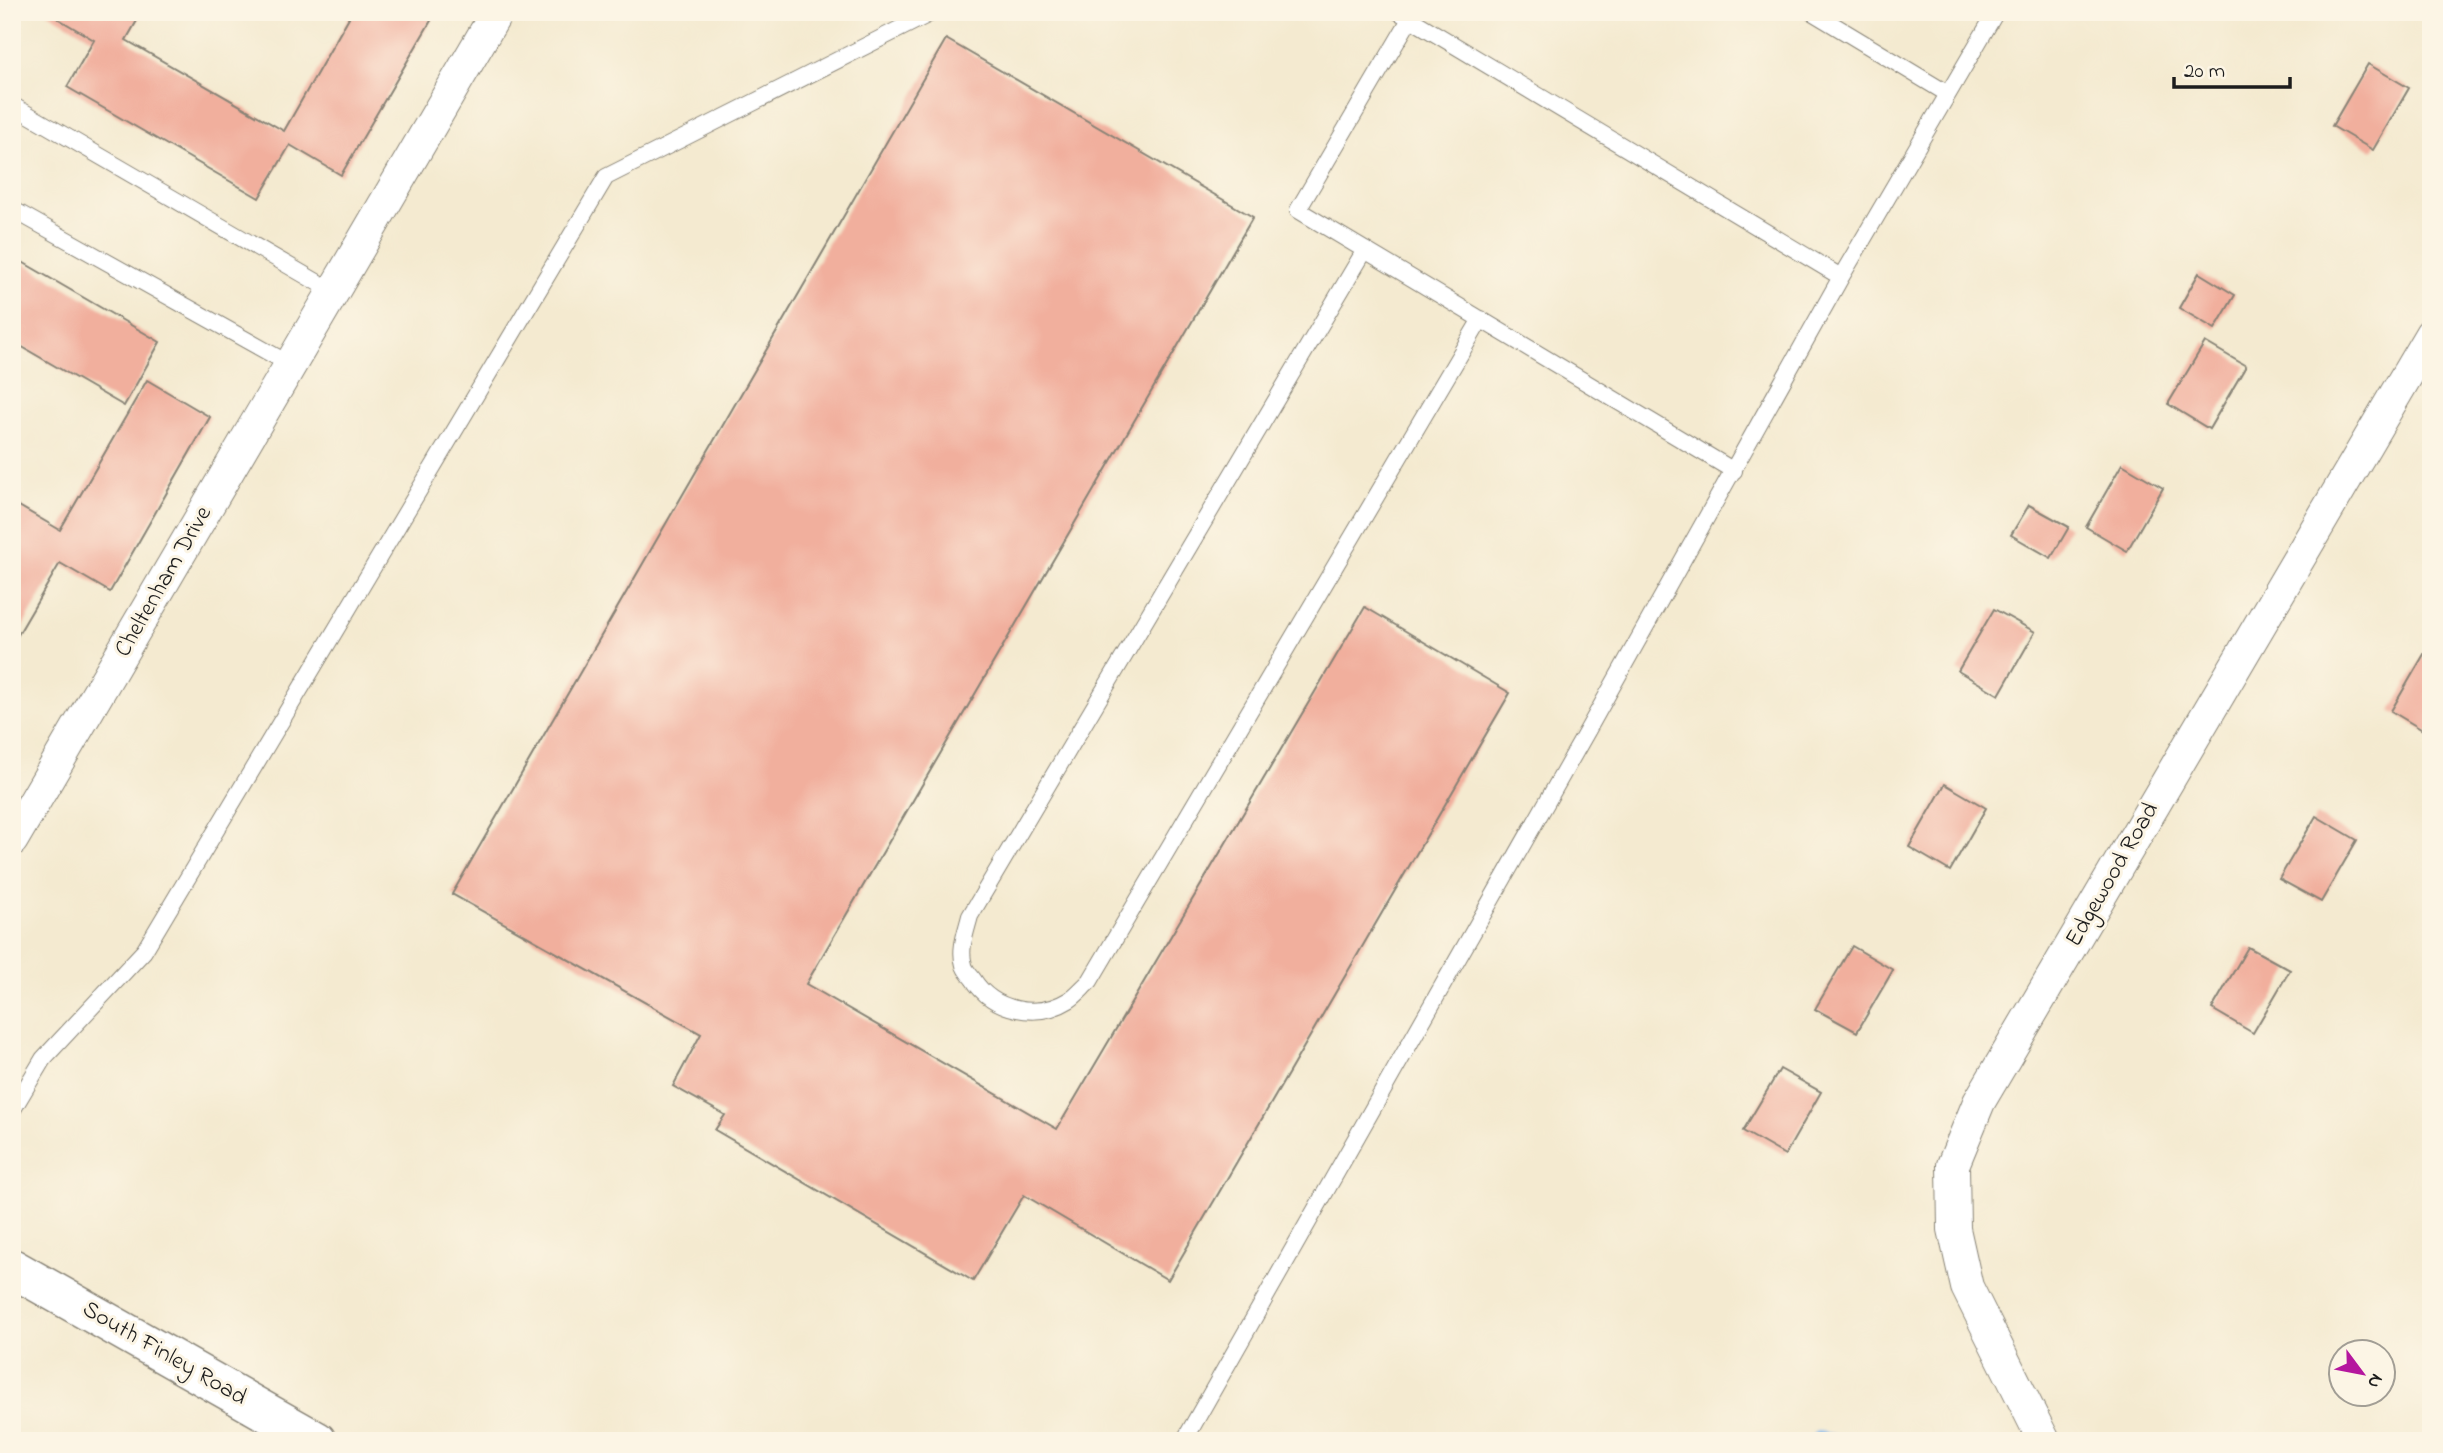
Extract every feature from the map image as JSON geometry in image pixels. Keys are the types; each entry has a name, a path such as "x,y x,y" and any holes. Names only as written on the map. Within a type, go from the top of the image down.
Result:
{"main road":[{"name":"South Finley Road","path":"12,1268 279,1431 317,1441"}],"street":[{"name":"Cheltenham Drive","path":"12,840 496,12"},
{"name":"Edgewood Road","path":"2044,1441 1966,1287 1954,1229 1953,1165 1979,1102 2428,348"}],"lane":[{"path":"12,1111 43,1059 144,951 606,177 933,12"},
{"path":"1812,12 1948,94"},
{"path":"1184,1441 1734,471 1841,277 1996,12"},
{"path":"1734,471 1298,210 1404,16 1841,277"},
{"path":"12,105 334,292"},
{"path":"12,209 291,365"},
{"path":"1364,250 970,916 963,943 964,965 978,987 993,1000 1015,1010 1044,1009 1069,1000 1090,981 1481,319"}],"building":[{"path":"47,12 142,12 126,40 284,131 352,12 436,12 341,175 290,145 259,198 67,87 94,40"},
{"path":"946,39 1253,217 806,984 1057,1129 1365,607 1510,693 1168,1280 1024,1195 973,1281 715,1130 725,1115 673,1086 701,1034 452,894"},
{"path":"2368,64 2409,88 2373,150 2332,126"},
{"path":"12,256 160,342 124,406 12,341"},
{"path":"2199,273 2235,295 2215,329 2179,308"},
{"path":"2205,342 2246,366 2209,429 2168,404"},
{"path":"147,380 210,417 110,592 60,563 12,645 12,502 60,530"},
{"path":"2122,464 2163,488 2127,551 2086,527"},
{"path":"2029,505 2069,527 2051,558 2011,535"},
{"path":"1994,609 2035,632 1999,695 1958,671"},
{"path":"2427,649 2431,651 2431,735 2391,711"},
{"path":"1945,784 1986,808 1950,871 1909,847"},
{"path":"2316,816 2357,840 2321,902 2279,879"},
{"path":"1852,946 1893,970 1857,1032 1815,1009"},
{"path":"2248,947 2290,970 2253,1033 2212,1009"},
{"path":"1780,1069 1821,1092 1785,1155 1743,1131"}],"waterway":[{"path":"1818,1437 1838,1441"}]}
